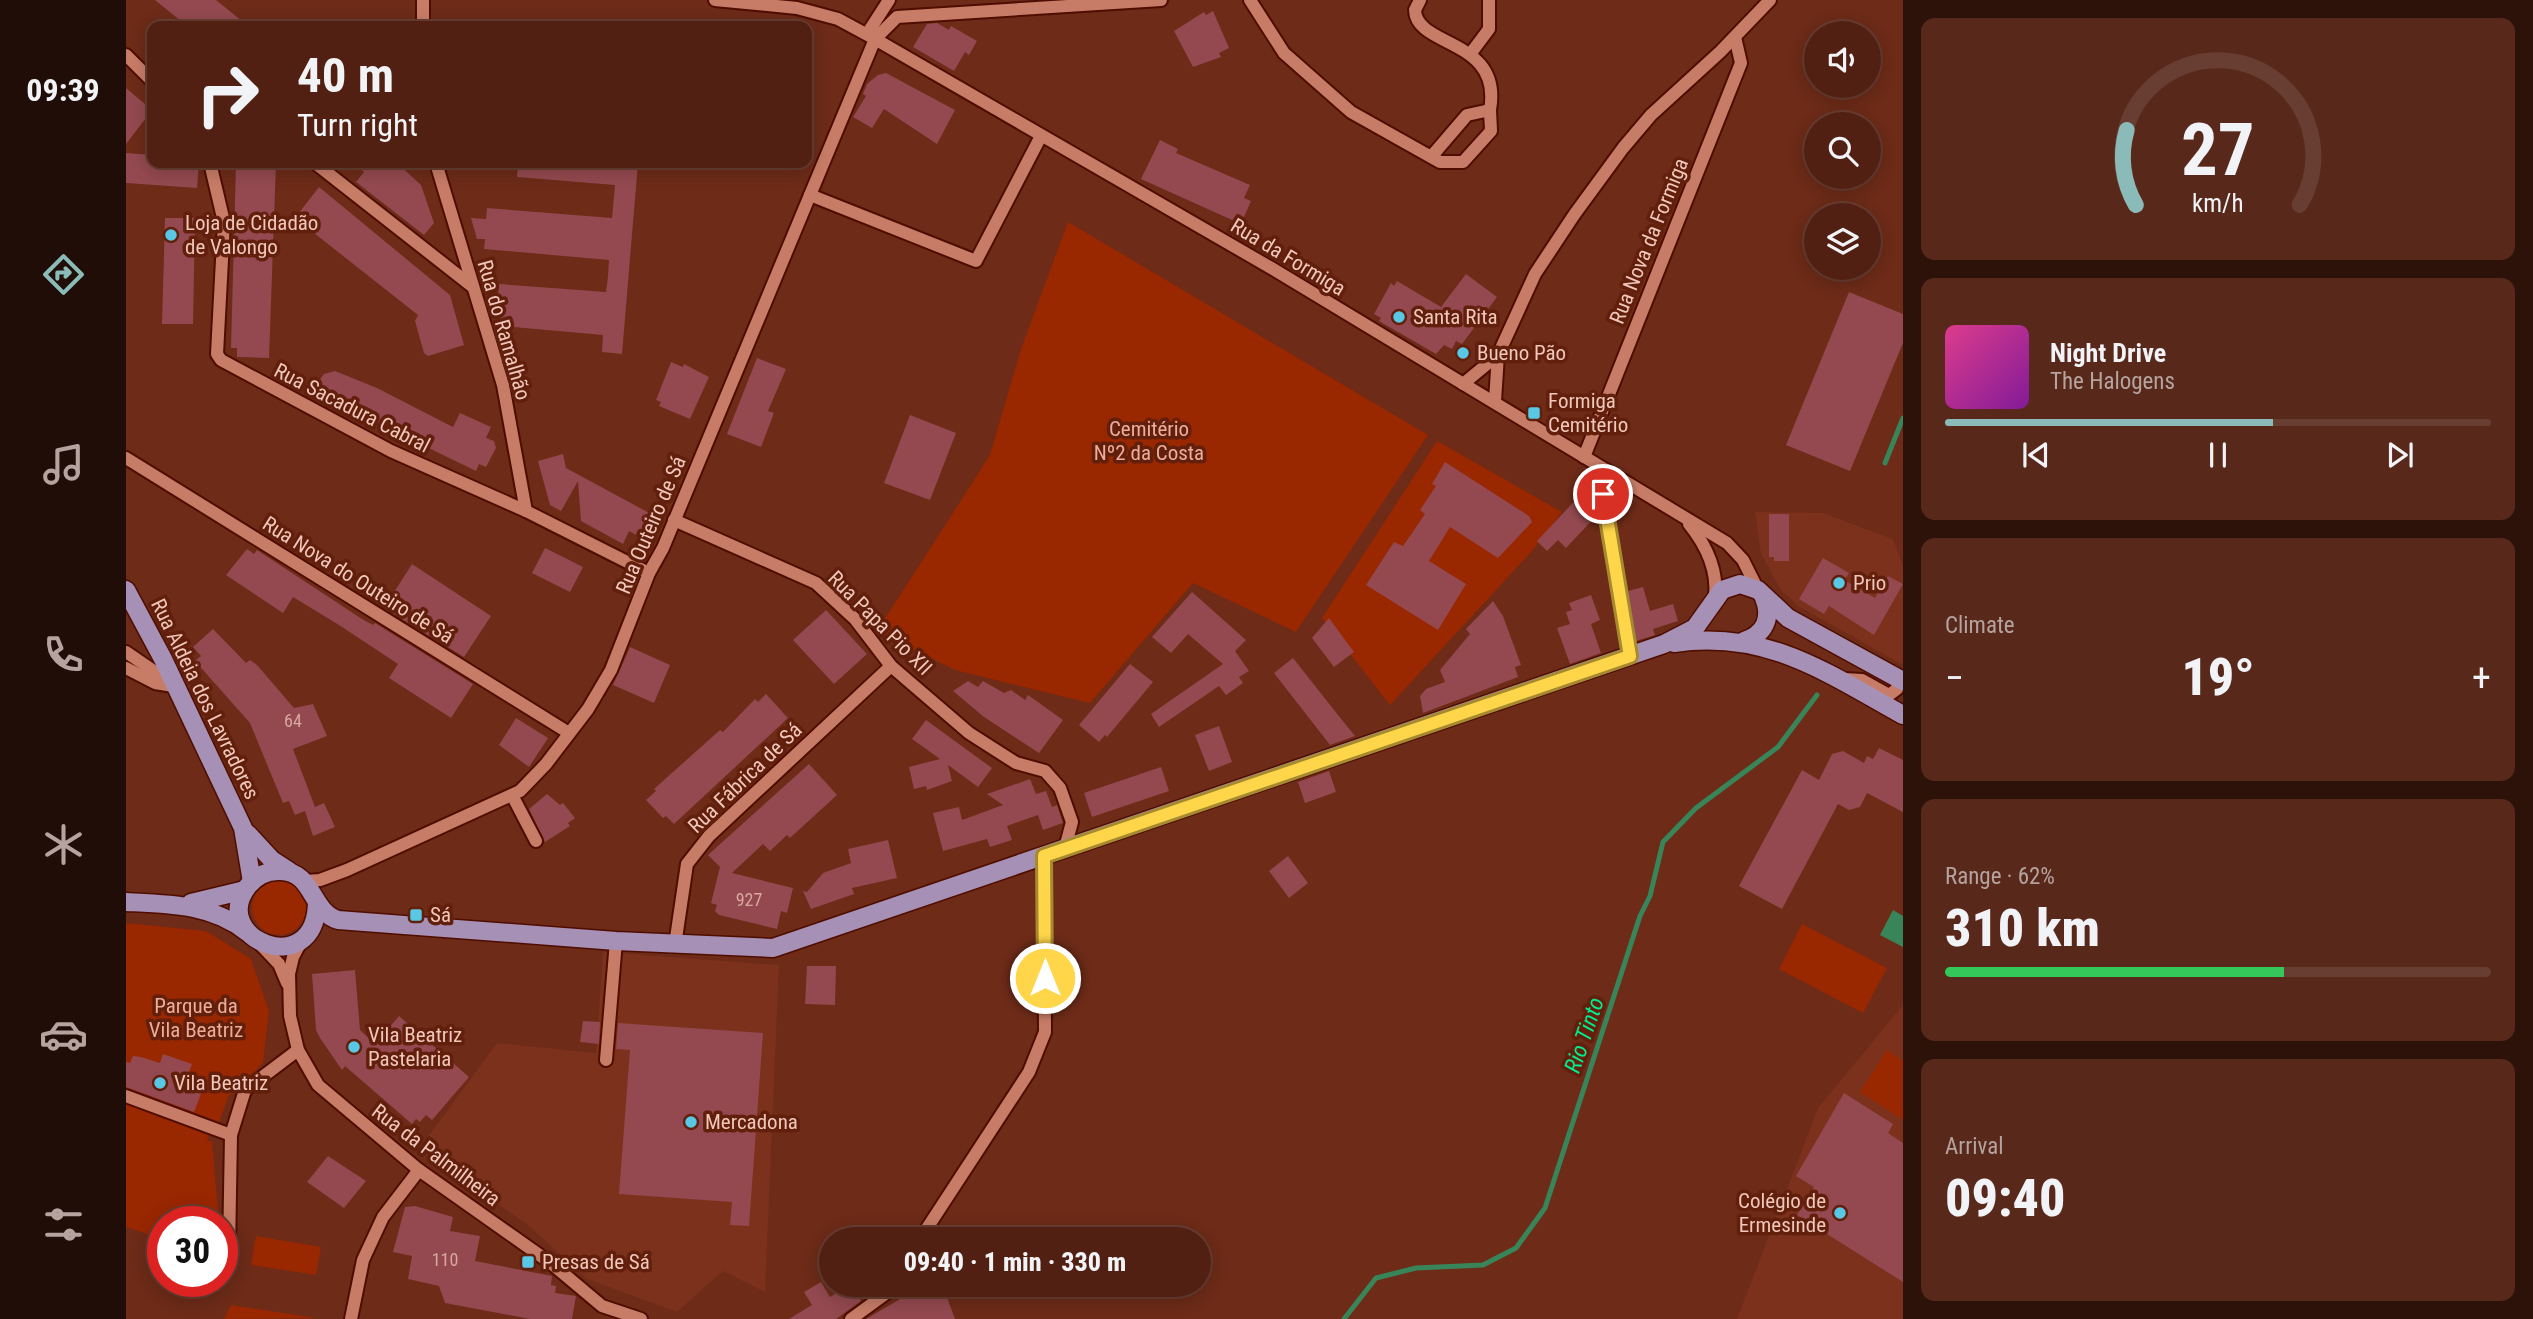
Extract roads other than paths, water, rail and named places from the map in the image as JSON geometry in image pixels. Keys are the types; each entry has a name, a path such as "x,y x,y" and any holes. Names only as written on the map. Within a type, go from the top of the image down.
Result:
{"main road":[{"path":"126,902 173,904 208,901 248,886 268,872 299,877 317,904 331,918 347,921 616,941 773,948 1664,644 1695,628 1713,601 1731,585 1749,586 1788,618 1901,680"},
{"name":"Rua Aldeia dos Lavradores","path":"126,590 177,687 243,828 262,851 299,877"},
{"path":"1664,644 1739,641 1760,633 1768,616 1761,594"},
{"path":"1713,601 1713,625 1718,633 1789,654 1903,715"},
{"name":"Rua Aldeia dos Lavradores","path":"243,828 248,886"},
{"path":"248,886 240,909 252,936"},
{"path":"173,904 218,914 252,936 280,948 307,934 347,921"},
{"path":"307,934 317,904"}],"street":[{"path":"422,21 423,0"},
{"name":"Rua da Formiga","path":"715,0 797,8 838,19 871,37 1273,269 1727,543 1743,560 1761,594"},
{"name":"Rua Outeiro de Sá","path":"299,877 333,876 520,791 546,764 569,733 611,670 649,573 674,520 810,195 871,37 889,0"},
{"path":"871,37 897,17 1161,0"},
{"path":"1250,0 1284,53 1351,112 1440,162 1463,162 1492,131 1490,110 1493,93 1485,73 1471,53 1440,38 1420,23 1415,10 1420,0"},
{"path":"1471,53 1489,29 1489,0"},
{"path":"1495,401 1498,355 1535,274 1623,148 1651,116 1735,37 1769,0"},
{"name":"Rua Nova da Formiga","path":"1584,457 1741,62 1735,37"},
{"path":"126,55 147,76"},
{"path":"1431,157 1467,115 1490,110"},
{"path":"810,195 976,261 1041,136"},
{"name":"Rua Sacadura Cabral","path":"211,168 224,222 217,354 221,360 391,451 526,511 649,573"},
{"path":"321,168 473,287"},
{"name":"Rua do Ramalhão","path":"437,168 503,385 526,511"},
{"path":"1463,384 1498,355"},
{"name":"Rua Nova do Outeiro de Sá","path":"126,458 569,733"},
{"path":"1599,467 1630,656"},
{"name":"Rua da Formiga","path":"1678,515 1696,534 1711,560 1717,584 1713,601"},
{"name":"Rua Papa Pio XII","path":"674,520 816,583 855,619 891,666 969,733 1016,762 1045,771 1060,788 1072,822 1065,848"},
{"path":"126,652 177,687"},
{"name":"Rua Fábrica de Sá","path":"675,944 687,864 709,835 891,666"},
{"path":"126,668 155,683 177,687"},
{"path":"1837,678 1862,680 1889,695 1897,689 1901,680"},
{"path":"512,795 536,841"},
{"path":"928,1227 1029,1072 1045,1032 1044,856"},
{"name":"Rua da Palmilheira","path":"307,934 292,957 288,990 290,1016 298,1051 318,1085 419,1170 552,1265 601,1313"},
{"name":"Rua da Palmilheira","path":"252,936 279,964 288,990"},
{"path":"606,1060 616,941"},
{"path":"230,1206 231,1135 245,1090 298,1051"},
{"path":"126,1096 231,1135"},
{"path":"351,1319 363,1260 383,1217 419,1170"},
{"path":"851,1319 881,1297"},
{"path":"601,1313 641,1319"}],"waterway":[{"name":"Rio Tinto","path":"1885,463 1903,418"},
{"name":"Rio Tinto","path":"1344,1319 1376,1278 1416,1268 1483,1265 1516,1248 1545,1208 1640,916 1650,896 1663,842 1696,808 1778,747 1817,695"}],"place":[{"name":"Loja de Cidadão de Valongo","path":"171,235"},
{"name":"Santa Rita","path":"1399,317"},
{"name":"Bueno Pão","path":"1463,353"},
{"name":"Formiga Cemitério","path":"1534,413"},
{"name":"Prio","path":"1839,583"},
{"name":"Sá","path":"416,915"},
{"name":"Vila Beatriz Pastelaria","path":"354,1047"},
{"name":"Vila Beatriz","path":"160,1083"},
{"name":"Mercadona","path":"691,1122"},
{"name":"Colégio de Ermesinde","path":"1840,1213"},
{"name":"Presas de Sá","path":"528,1262"}],"park label":[{"name":"Cemitério Nº2 da Costa","path":"1149,441"},
{"name":"Parque da Vila Beatriz","path":"196,1018"}]}
